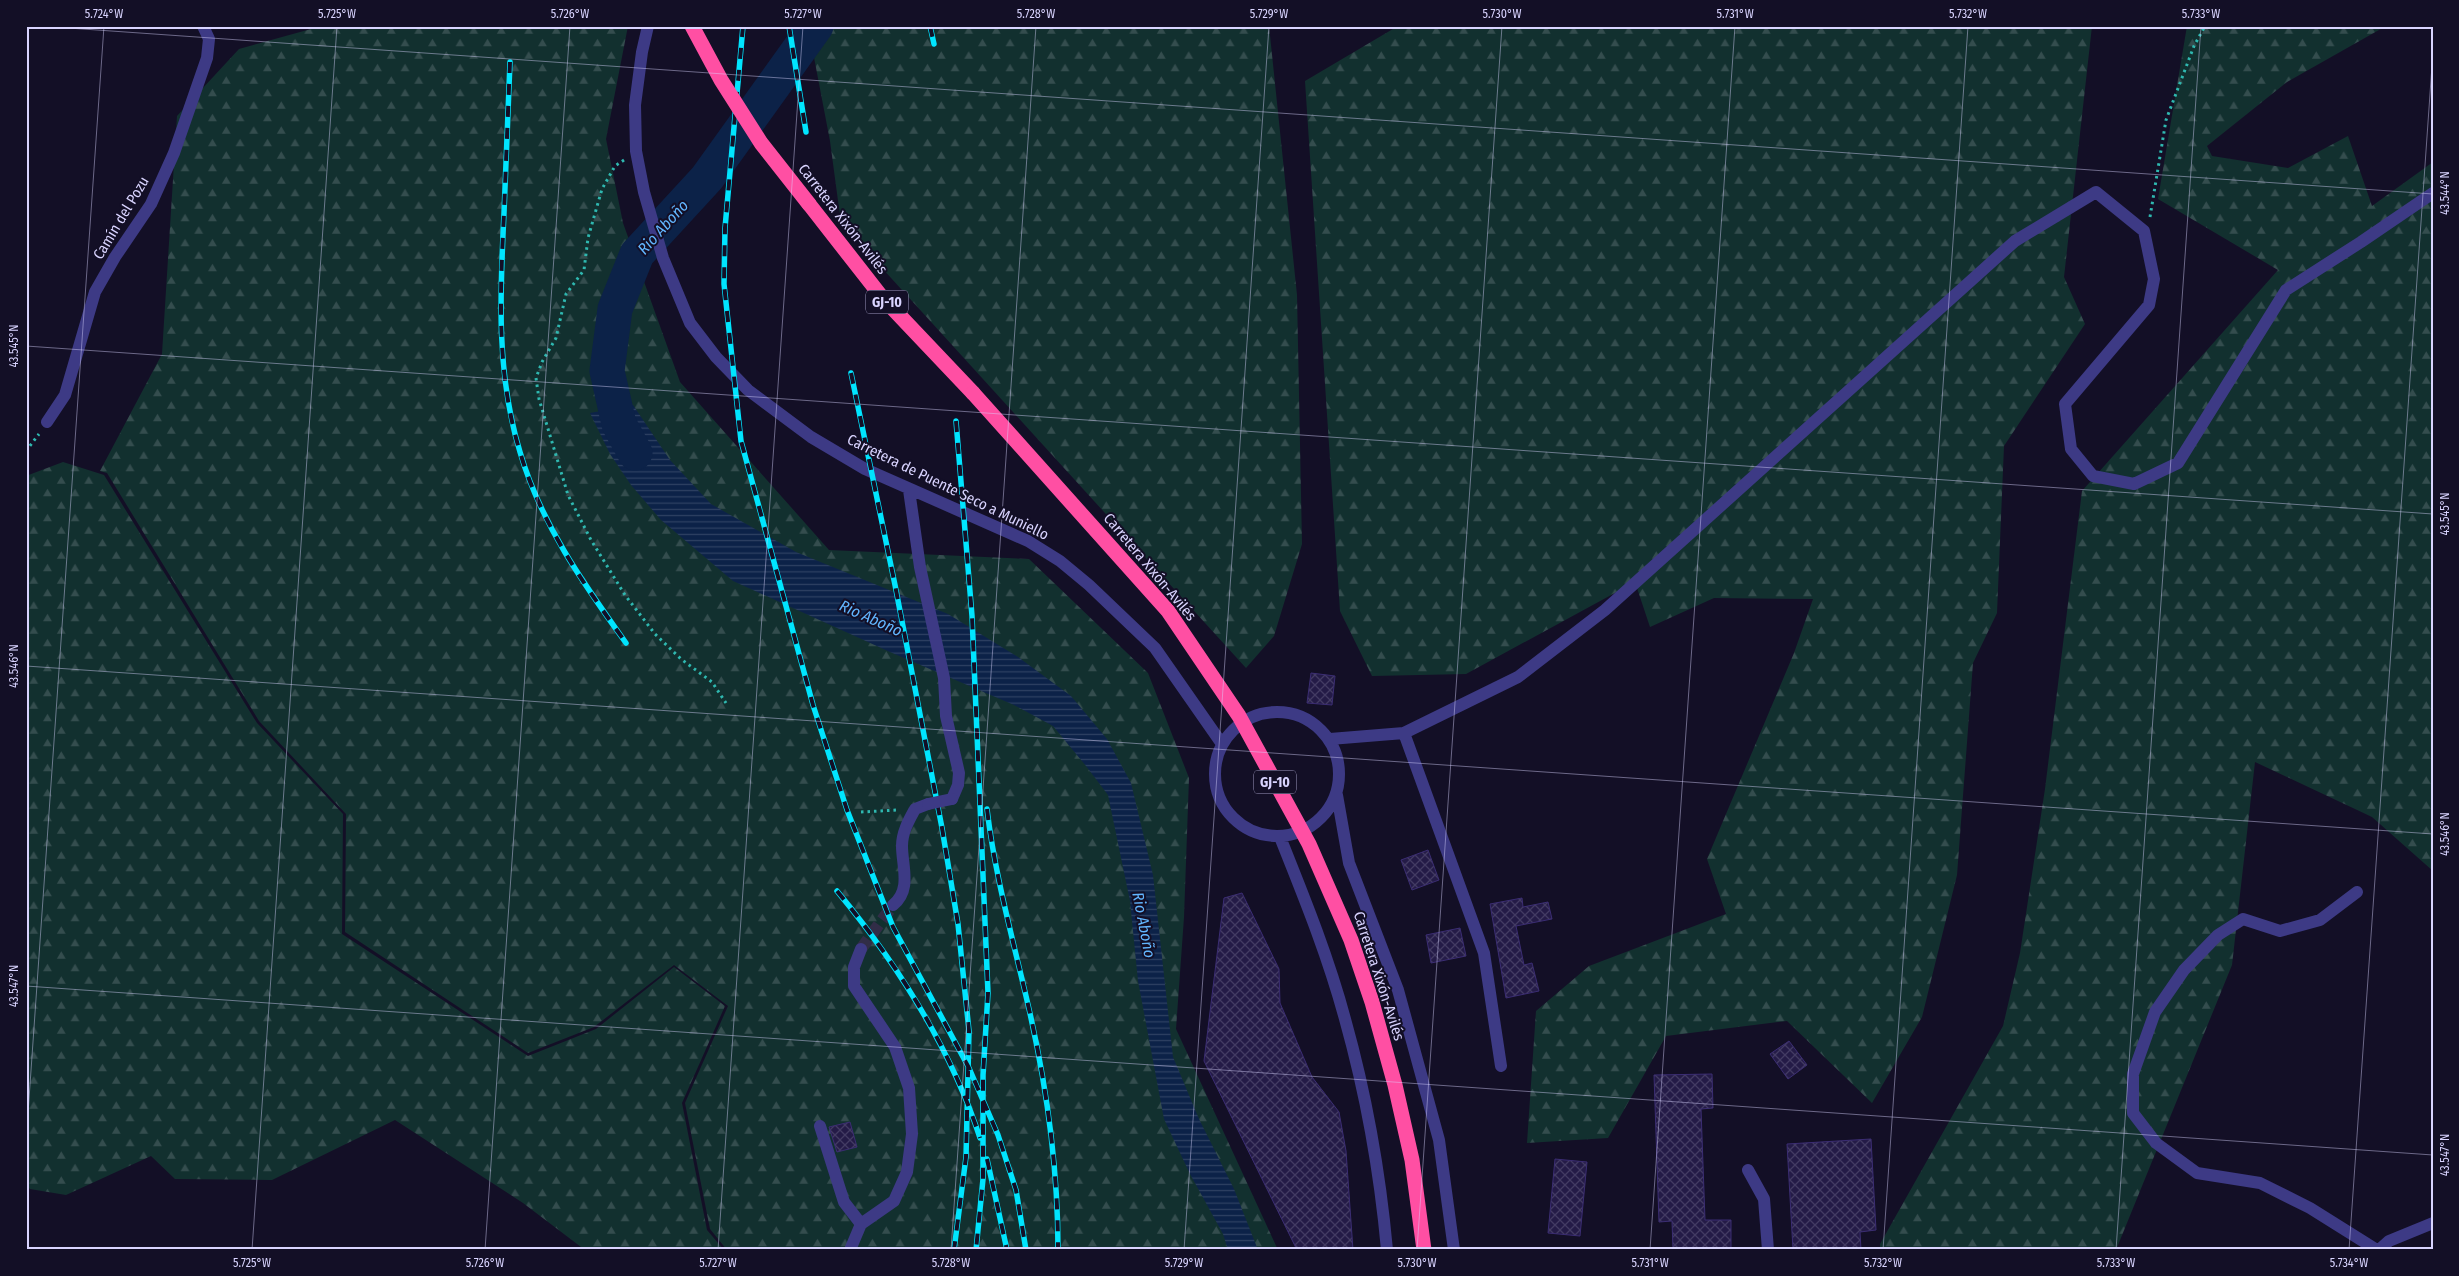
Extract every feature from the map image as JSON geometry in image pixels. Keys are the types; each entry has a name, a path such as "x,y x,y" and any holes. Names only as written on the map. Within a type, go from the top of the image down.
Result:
{"highway":[{"name":"Carretera Xixón-Avilés","path":"692,26 721,80 761,143 881,296 974,393 1168,611 1239,716 1309,844 1351,940 1372,1002 1412,1160 1424,1250"}],"street":[{"name":"Camín del Pozu","path":"47,422 65,395 96,292 115,257 151,204 174,153 207,58 209,39 203,26"},
{"name":"Carretera de Puente Seco a Muniello","path":"648,26 635,105 636,151 644,192 663,258 690,323 716,357 748,390 810,437 865,469 909,490 1028,541 1060,562 1089,585 1155,648 1222,744"},
{"path":"1330,739 1404,734 1518,677 1605,610 2015,241 2096,192 2144,231 2154,279 2149,305 2065,404 2071,449 2093,476 2134,484 2178,463 2286,290 2433,193"},
{"path":"893,905 901,899 905,876 902,844 906,826 915,808 952,799 958,785 959,773 946,716 944,678 929,600 920,567 909,490"},
{"path":"1274,711 1296,714 1308,720 1315,724 1330,739 1338,757 1340,776 1337,795 1328,812 1315,825 1298,834 1280,837 1253,832 1232,818 1218,795 1214,769 1222,744 1235,727 1254,716 1274,711"},
{"path":"1404,734 1484,953 1502,1066"},
{"path":"1337,795 1349,863 1398,990 1439,1140 1454,1250"},
{"path":"1280,837 1315,924 1346,1019 1369,1126 1383,1204 1387,1250"},
{"path":"2358,892 2320,920 2280,931 2242,919 2218,935 2184,970 2155,1012 2133,1074 2133,1113 2156,1143 2197,1173 2260,1183 2310,1208 2378,1250 2389,1241 2433,1223"},
{"path":"850,1250 861,1224 894,1201 907,1172 912,1134 909,1088 895,1047 854,986 854,967 861,949"},
{"path":"820,1126 844,1202 861,1224"},
{"path":"1748,1170 1764,1199 1768,1250"}],"path":[{"path":"2144,231 2150,216 2166,120 2194,46 2204,26"},
{"path":"636,151 615,166 602,189 588,238 584,270 566,294 556,338 542,362 536,378 539,400 568,495 590,540 625,596 656,634 681,659 712,682 726,703"},
{"path":"26,452 47,422"},
{"path":"861,812 915,808"}],"green space":[{"path":"313,26 628,26 606,139 623,223 680,382 829,550 1029,559 1148,673 1189,778 1184,917 1176,1029 1278,1250 727,1250 710,1229 685,1103 728,1006 674,965 594,1027 528,1053 345,932 346,814 259,721 107,473 100,471 162,354 177,116 239,49 311,29"},
{"path":"808,26 1269,26 1297,295 1302,544 1274,636 1246,668 841,223 830,141"},
{"path":"1398,26 2092,26 2064,277 2085,324 2004,446 1997,613 1973,663 1957,875 1922,1017 1872,1103 1787,1021 1666,1036 1608,1138 1527,1143 1536,1011 1589,966 1726,914 1707,859 1794,653 1813,599 1714,598 1650,627 1635,582 1466,674 1372,676 1340,611 1305,81"},
{"path":"2187,26 2386,26 2287,82 2207,146 2212,156 2288,168 2348,136 2372,206 2433,162 2433,871 2372,817 2255,762 2232,965 2116,1250 1880,1250 1880,1244 2003,1026 2020,953 2045,789 2082,491 2278,270 2158,199"},
{"path":"63,462 104,475 257,723 343,814 342,934 528,1056 596,1029 674,967 725,1006 682,1103 707,1230 724,1250 585,1250 523,1203 395,1120 272,1180 175,1179 151,1156 66,1195 30,1189 26,1185 26,476"}],"water":[{"path":"633,405 670,460 711,504 796,552 948,614 1018,657 1071,696 1107,739 1131,783 1153,875 1173,1057 1199,1119 1234,1189 1258,1250 1228,1250 1223,1234 1190,1174 1164,1119 1138,981 1130,901 1108,795 1053,726 1014,705 890,652 733,581 661,520 631,485 610,454 590,413"}],"building":[{"path":"1311,673 1335,676 1332,705 1307,703"},
{"path":"1428,850 1439,880 1412,890 1401,860"},
{"path":"1242,893 1279,969 1280,1003 1312,1077 1339,1112 1346,1151 1353,1250 1297,1250 1204,1061 1224,898"},
{"path":"1522,898 1523,907 1548,902 1552,919 1516,926 1524,965 1532,963 1539,991 1506,998 1490,904"},
{"path":"1460,928 1466,956 1431,963 1426,935"},
{"path":"1789,1041 1807,1065 1788,1079 1770,1054"},
{"path":"1712,1074 1713,1108 1701,1109 1705,1220 1731,1220 1731,1250 1673,1250 1672,1221 1659,1222 1654,1075"},
{"path":"850,1122 857,1147 837,1152 829,1127"},
{"path":"1871,1139 1876,1230 1860,1232 1861,1250 1793,1250 1787,1144"},
{"path":"1555,1159 1587,1162 1580,1236 1548,1233"}],"waterway":[{"name":"Rio Aboño","path":"635,453 619,424 607,371 615,309 637,254 707,178 816,26"}],"tunnel":[{"path":"861,949 893,905"}],"railway":[{"path":"743,26 725,228 724,284 741,441 813,705 847,810 893,927 969,1068 998,1135 1016,1190 1026,1250"},
{"path":"789,26 806,132"},
{"path":"930,26 934,44"},
{"path":"510,62 501,303 503,363 512,423 529,478 551,528 579,575 626,643"},
{"path":"851,373 895,585 942,828 958,924 969,1031 966,1157 954,1250"},
{"path":"956,421 972,616 988,993 983,1075 983,1179 976,1250"},
{"path":"987,809 1000,885 1029,1009 1046,1099 1054,1159 1058,1250"},
{"path":"837,891 901,977 938,1039 954,1071 980,1138"},
{"path":"987,1159 1007,1250"}]}
